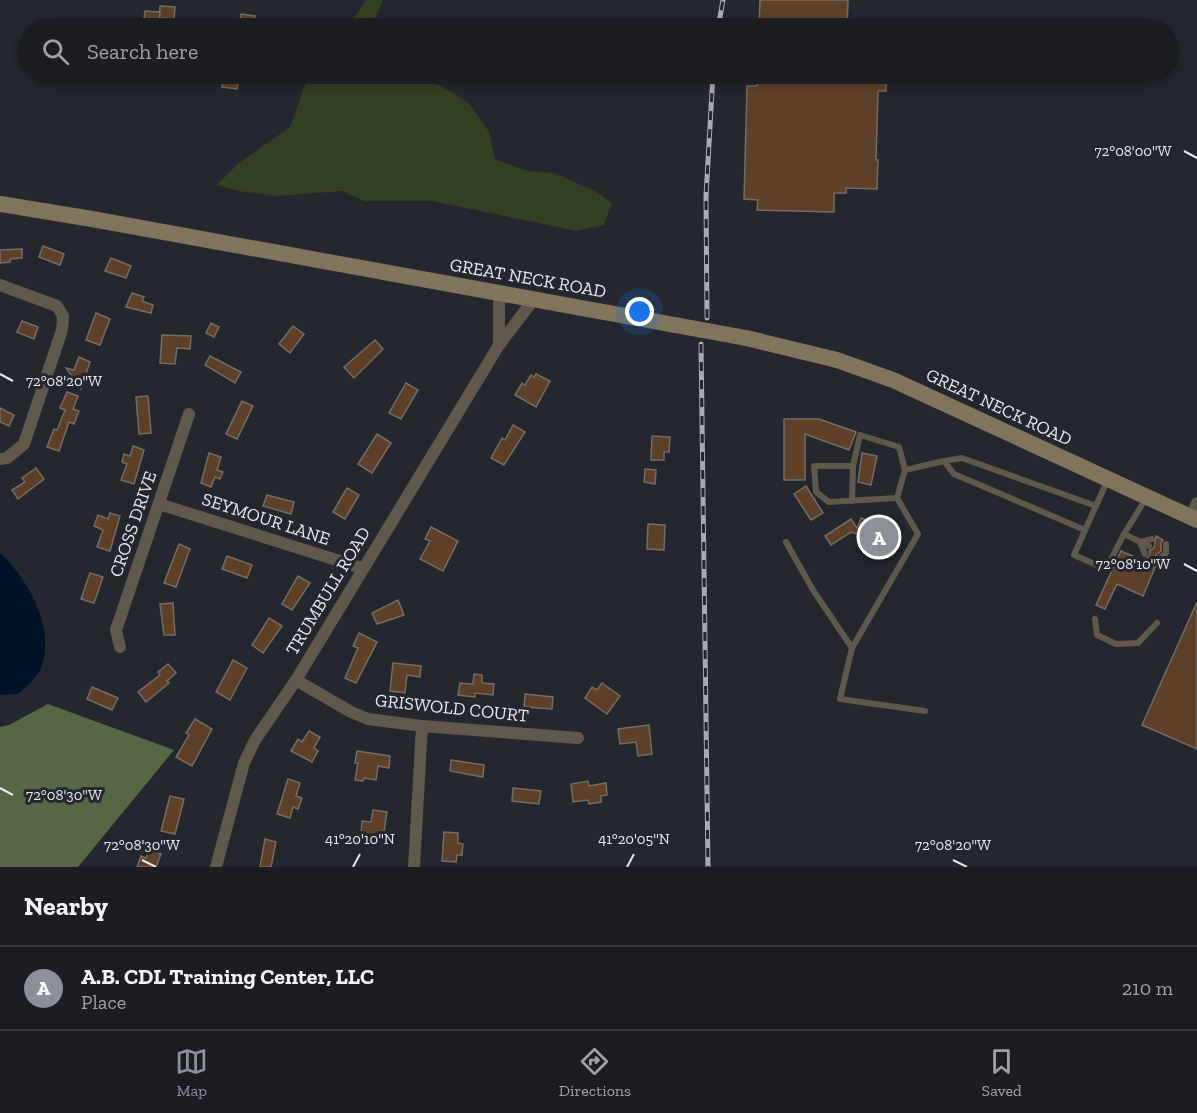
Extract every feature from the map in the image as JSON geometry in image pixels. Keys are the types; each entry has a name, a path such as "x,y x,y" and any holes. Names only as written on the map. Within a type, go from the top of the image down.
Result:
{"main road":[{"name":"GREAT NECK ROAD","path":"0,204 746,338 837,360 893,380 1108,479 1195,513"}],"street":[{"path":"0,285 57,306 63,316 62,330 24,444 7,458 0,459"},
{"path":"499,293 499,345"},
{"name":"TRUMBULL ROAD","path":"216,867 243,763 255,740 296,680 499,345 534,299"},
{"name":"CROSS DRIVE","path":"120,647 116,630 189,414"},
{"name":"SEYMOUR LANE","path":"159,504 363,568"},
{"name":"GRISWOLD COURT","path":"296,680 368,719 422,726 578,738"},
{"path":"414,867 422,726"}],"lane":[{"path":"852,501 853,466 860,435 899,447 905,470 897,498 918,534 852,648 840,699 925,711"},
{"path":"905,470 962,458 1096,506"},
{"path":"944,461 954,474 1085,530"},
{"path":"853,466 814,466 816,492 829,502 897,498"},
{"path":"1108,479 1074,555 1107,569 1124,534 1147,496"},
{"path":"1124,534 1149,546"},
{"path":"1140,542 1152,539"},
{"path":"786,542 813,590 852,648"},
{"path":"1140,542 1145,554"},
{"path":"1158,560 1166,553 1166,544"},
{"path":"1095,619 1097,635 1116,644 1138,643 1157,623"}],"green space":[{"path":"366,0 383,0 376,18 354,18"},
{"path":"305,84 436,84 468,102 489,132 495,159 528,171 554,173 595,191 612,203 604,225 576,231 432,201 364,201 342,191 278,196 239,191 217,185 239,163 290,127"},
{"path":"48,704 174,750 78,867 0,867 0,727 9,725"}],"water":[{"path":"0,553 29,589 42,620 45,635 42,665 36,677 19,694 0,695"}],"building":[{"path":"760,0 848,0 847,18 759,18"},
{"path":"160,6 175,7 174,18 159,18"},
{"path":"145,11 160,12 159,18 144,18"},
{"path":"241,14 255,16 255,18 240,18"},
{"path":"222,84 238,84 237,89 222,87"},
{"path":"757,84 886,84 886,91 878,91 877,189 846,188 846,193 834,193 834,212 757,210 758,200 744,199 747,86 757,86"},
{"path":"43,246 64,254 60,265 39,257"},
{"path":"22,249 22,258 0,263 0,250"},
{"path":"111,258 131,266 126,278 105,271"},
{"path":"132,293 144,297 142,301 153,305 151,313 126,307"},
{"path":"96,313 110,319 100,345 86,340"},
{"path":"22,321 38,327 34,339 17,332"},
{"path":"211,323 219,327 214,337 206,333"},
{"path":"293,326 304,334 290,353 279,344"},
{"path":"162,335 191,336 190,349 177,348 175,364 160,363"},
{"path":"375,340 383,349 354,378 344,367"},
{"path":"210,356 241,372 235,383 205,365"},
{"path":"79,357 90,362 81,389 66,368 74,370"},
{"path":"536,374 550,381 536,407 515,395 522,383 525,385 531,375 534,377"},
{"path":"406,383 418,390 401,419 389,413"},
{"path":"67,392 78,396 73,409 79,411 74,424 69,422 59,451 47,447 65,410 60,408"},
{"path":"148,396 151,433 139,434 136,397"},
{"path":"242,401 253,406 237,439 226,434"},
{"path":"0,408 14,415 9,426 0,422"},
{"path":"784,419 819,419 856,432 849,450 805,434 805,480 784,480"},
{"path":"513,425 525,432 504,465 491,458 502,438 505,440"},
{"path":"377,434 391,443 372,473 358,464"},
{"path":"652,436 670,437 669,452 664,452 664,460 651,460"},
{"path":"133,446 144,450 134,484 121,480 127,464 122,462 124,454 130,456"},
{"path":"209,453 221,457 217,470 223,472 220,479 215,477 211,487 201,483"},
{"path":"862,453 877,456 871,485 858,482"},
{"path":"36,468 44,479 18,499 12,490 25,482 22,478"},
{"path":"645,469 656,470 655,484 644,482"},
{"path":"806,486 823,513 811,520 794,494"},
{"path":"347,488 359,495 345,519 333,512"},
{"path":"267,495 294,502 291,514 263,506"},
{"path":"110,513 120,516 110,551 97,547 103,530 94,526 98,515 108,519"},
{"path":"861,518 894,529 889,544 882,542 877,557 867,553 872,539 851,532 831,545 825,536 851,519 857,528"},
{"path":"648,524 665,525 664,550 647,549"},
{"path":"431,527 458,541 443,571 420,559 430,541 425,539"},
{"path":"1156,536 1163,540 1161,551 1153,558 1156,565 1143,596 1117,584 1105,609 1096,605 1121,551 1142,560 1146,559 1150,555 1149,551 1154,548"},
{"path":"179,544 190,549 176,587 164,583"},
{"path":"227,556 252,565 247,578 222,569"},
{"path":"90,573 103,577 94,603 81,599"},
{"path":"298,576 310,583 292,610 282,604"},
{"path":"398,600 404,615 377,624 372,613"},
{"path":"1197,602 1197,749 1142,725"},
{"path":"173,603 175,635 164,635 160,604"},
{"path":"269,618 282,626 263,653 252,645"},
{"path":"359,633 377,642 356,683 345,678 358,648 353,646"},
{"path":"233,660 247,668 230,700 216,692"},
{"path":"393,663 421,666 420,677 407,675 405,693 390,691"},
{"path":"168,664 176,673 167,681 169,683 146,702 138,692 160,675 158,672"},
{"path":"474,674 482,675 482,683 494,684 493,695 475,693 475,697 458,695 460,683 473,684"},
{"path":"602,683 620,696 607,714 585,698 592,687 597,690"},
{"path":"92,687 118,698 112,710 87,699"},
{"path":"525,694 553,697 552,709 524,707"},
{"path":"195,719 212,729 192,766 176,757"},
{"path":"649,725 652,754 638,756 636,742 620,744 618,729"},
{"path":"309,731 320,737 314,748 318,751 312,762 291,751 298,739 302,742"},
{"path":"357,751 390,756 389,768 378,766 376,780 364,778 363,781 355,780 358,763 355,763"},
{"path":"451,760 484,765 483,777 450,771"},
{"path":"288,779 300,783 296,796 302,798 298,809 293,807 290,818 277,814"},
{"path":"588,781 589,786 606,783 607,795 601,796 601,802 589,804 588,800 573,802 571,784"},
{"path":"513,788 541,791 539,804 512,801"},
{"path":"170,796 184,799 175,834 161,831"},
{"path":"373,810 387,812 383,838 361,836 362,821 371,822"},
{"path":"444,832 458,833 458,843 463,844 462,855 457,855 456,862 442,861"},
{"path":"265,839 276,842 271,867 260,867"},
{"path":"149,850 161,854 156,867 137,867 141,856 146,858"}],"railway":[{"path":"720,18 723,0"},
{"path":"707,318 706,196 712,84"},
{"path":"701,344 708,867"}],"place":[{"name":"A.B. CDL Training Center, LLC","path":"879,537"}]}
